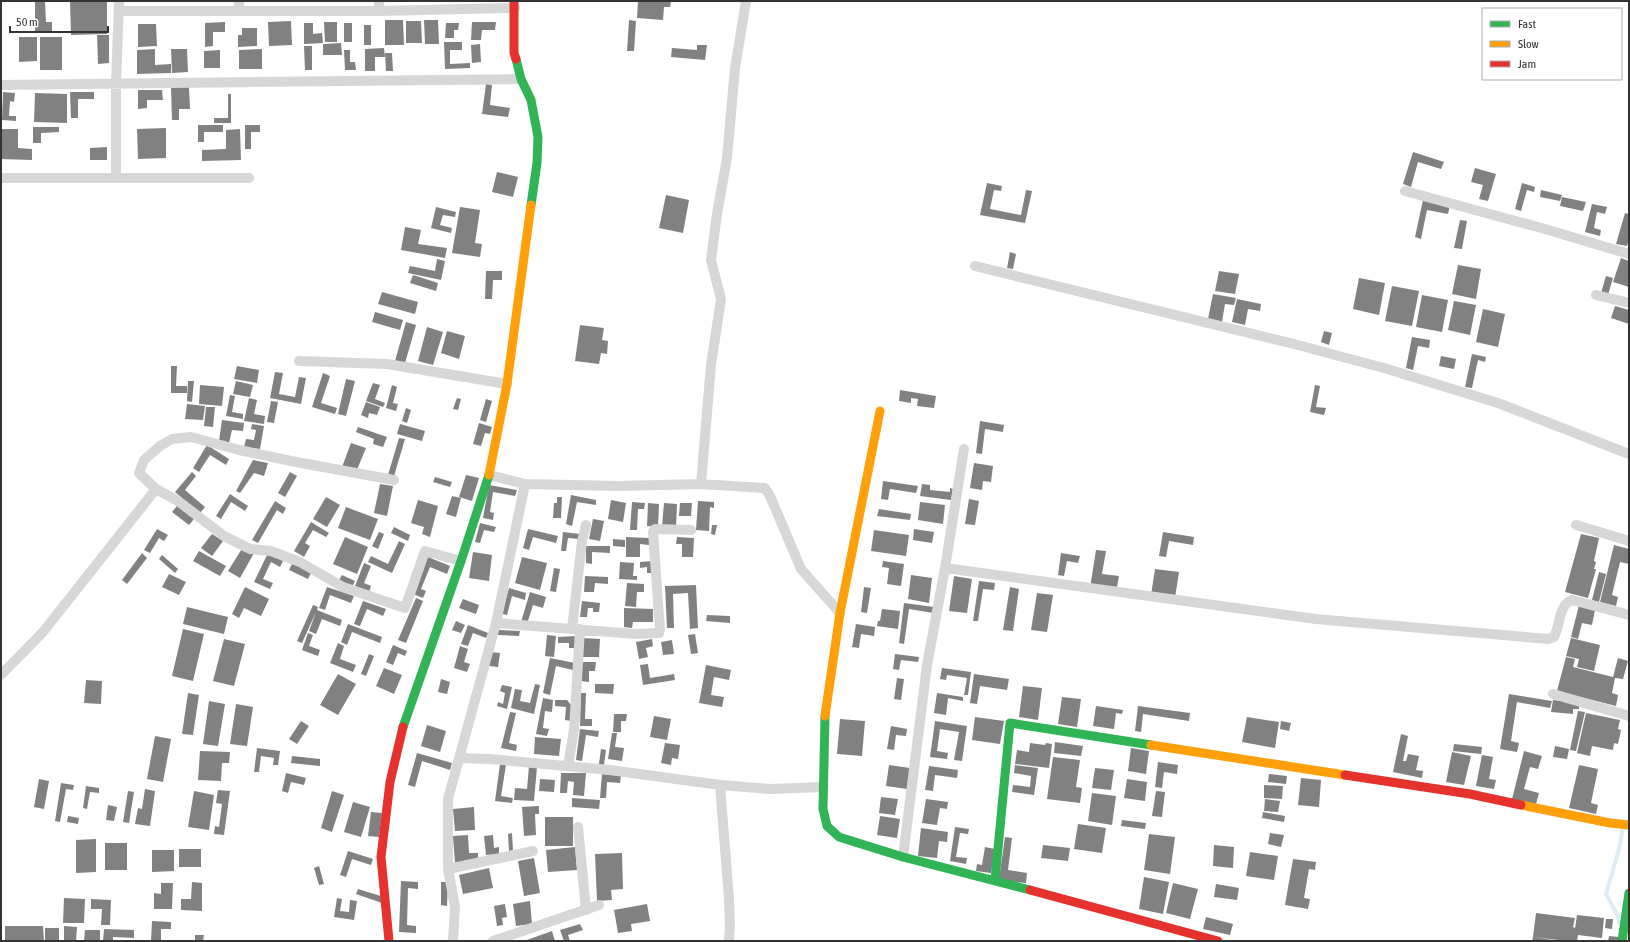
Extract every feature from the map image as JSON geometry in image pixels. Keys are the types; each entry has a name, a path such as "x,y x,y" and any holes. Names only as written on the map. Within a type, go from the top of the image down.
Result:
{"street":[{"path":"701,484 711,365 721,300 712,260 717,214 727,158 736,68 746,1"},
{"path":"116,177 116,84 119,6 379,6 514,4 514,53 521,79 531,100 538,137 537,163 508,384 489,475 461,561 405,720 390,782 381,857 389,941"},
{"path":"1,85 521,79"},
{"path":"1,178 248,178"},
{"path":"1405,191 1545,229 1629,254"},
{"path":"975,266 1294,344 1384,368 1498,403 1629,454"},
{"path":"1596,295 1629,303"},
{"path":"298,361 387,364 508,384"},
{"path":"880,411 840,613 825,712 823,809 826,826 839,837 903,857 995,880 1218,941"},
{"path":"394,480 291,461 191,437 172,439 160,446 144,460 139,473 156,489 178,501 224,536 250,548 271,551 300,562 343,587 405,608 425,552 461,561"},
{"path":"903,857 927,665 945,568 964,449"},
{"path":"489,475 525,484 618,486 701,484 765,488 770,496 801,568 840,613"},
{"path":"453,941 455,907 448,869 448,799 496,623 525,484"},
{"path":"1,675 43,632 156,489"},
{"path":"568,766 574,730 576,629 582,541 586,525"},
{"path":"1576,525 1629,541"},
{"path":"496,623 635,634 659,633 660,630 652,534 655,529 691,530"},
{"path":"945,568 1316,620 1548,639 1554,637 1564,606 1567,602 1572,600 1629,615"},
{"path":"1553,694 1629,716"},
{"path":"995,880 1010,723 1470,794 1629,825"},
{"path":"459,758 490,759 657,775 720,785 771,789 823,787"},
{"path":"720,785 729,905 729,941"},
{"path":"578,827 586,910"},
{"path":"448,869 533,851"},
{"path":"1622,941 1629,893"},
{"path":"493,941 599,905"}],"building":[{"path":"35,1 45,1 46,22 52,22 52,32 35,32"},
{"path":"70,1 107,1 107,34 71,35"},
{"path":"638,1 671,1 670,7 664,7 663,20 637,18"},
{"path":"385,20 403,20 404,45 385,45"},
{"path":"424,20 438,20 439,44 425,44"},
{"path":"629,20 636,21 634,51 627,51"},
{"path":"291,21 292,45 269,46 268,22"},
{"path":"406,21 421,21 422,43 406,43"},
{"path":"225,22 225,32 213,32 213,46 205,47 205,23"},
{"path":"324,22 337,22 337,42 325,42"},
{"path":"472,22 496,22 495,30 482,30 481,40 471,40"},
{"path":"304,23 313,23 313,34 322,33 323,43 304,44"},
{"path":"344,23 352,23 352,42 344,42"},
{"path":"446,23 459,23 458,30 454,30 454,38 445,38"},
{"path":"138,24 156,24 157,46 138,47"},
{"path":"364,25 371,25 371,45 364,45"},
{"path":"242,28 257,28 257,46 238,47 238,35 242,35"},
{"path":"97,35 109,35 109,63 98,64"},
{"path":"19,37 37,37 37,61 19,62"},
{"path":"40,37 62,37 62,70 40,70"},
{"path":"444,42 462,42 462,50 450,50 450,64 470,63 470,68 445,69"},
{"path":"341,43 342,55 323,55 323,44"},
{"path":"480,44 481,62 472,63 471,45"},
{"path":"697,45 707,45 705,60 671,57 672,48 697,50"},
{"path":"304,46 312,46 312,70 305,70"},
{"path":"384,48 385,57 375,57 375,71 365,71 365,49"},
{"path":"155,49 155,65 171,64 171,73 137,74 137,50"},
{"path":"171,49 187,49 188,72 172,73"},
{"path":"262,49 262,69 239,69 239,50"},
{"path":"220,50 220,68 204,68 204,51"},
{"path":"344,50 350,50 350,62 355,62 356,70 345,70"},
{"path":"385,53 392,53 393,71 386,71"},
{"path":"486,84 492,85 490,105 510,108 508,117 482,114"},
{"path":"171,87 189,87 190,109 179,109 179,120 172,120"},
{"path":"138,90 162,90 163,100 147,100 147,108 138,109"},
{"path":"3,92 15,93 14,102 10,101 9,116 16,116 16,121 2,120"},
{"path":"70,92 94,92 94,99 78,99 78,118 71,118"},
{"path":"35,93 67,94 67,123 34,122"},
{"path":"228,94 231,94 231,123 214,123 214,118 228,118"},
{"path":"198,125 223,125 223,132 204,132 204,142 198,142"},
{"path":"245,125 260,125 260,132 251,132 251,149 245,149"},
{"path":"33,127 59,127 59,132 41,133 41,143 33,143"},
{"path":"166,128 166,158 138,159 137,129"},
{"path":"1,129 18,129 18,148 32,149 32,160 1,159"},
{"path":"240,129 241,160 202,161 202,150 226,149 226,130"},
{"path":"107,147 107,160 90,160 90,148"},
{"path":"1413,152 1444,162 1441,169 1418,162 1411,187 1403,184"},
{"path":"1475,168 1496,174 1488,201 1479,199 1483,185 1471,182"},
{"path":"497,172 518,177 513,197 492,192"},
{"path":"987,183 1002,186 1001,191 994,190 990,209 1021,215 1026,190 1032,191 1025,223 980,215"},
{"path":"1522,183 1535,187 1534,192 1527,190 1521,211 1515,209"},
{"path":"1541,190 1562,195 1560,201 1540,197"},
{"path":"666,195 689,200 683,233 659,228"},
{"path":"1562,197 1586,202 1583,211 1560,206"},
{"path":"1423,200 1450,205 1448,214 1427,210 1421,239 1415,237"},
{"path":"1592,204 1607,207 1605,214 1597,212 1594,228 1601,230 1600,236 1585,232"},
{"path":"436,207 456,212 455,217 443,215 440,225 452,228 451,233 431,228"},
{"path":"460,207 480,210 475,243 482,244 480,257 452,253"},
{"path":"1625,213 1629,214 1629,240 1627,246 1616,244"},
{"path":"1460,220 1467,221 1462,249 1454,248"},
{"path":"405,227 421,230 418,244 447,248 445,258 401,250"},
{"path":"1010,252 1016,254 1013,269 1007,268"},
{"path":"1621,258 1629,261 1629,287 1613,282"},
{"path":"437,259 445,261 441,280 408,273 410,266 435,271"},
{"path":"1458,265 1481,269 1476,299 1452,294"},
{"path":"486,271 502,271 502,280 493,280 492,299 485,299"},
{"path":"1219,271 1239,274 1235,294 1215,291"},
{"path":"413,275 438,283 436,291 410,283"},
{"path":"1606,276 1613,278 1608,295 1601,293"},
{"path":"1359,278 1385,283 1379,315 1353,309"},
{"path":"1392,286 1419,291 1412,326 1385,321"},
{"path":"382,292 418,302 415,314 378,304"},
{"path":"1213,294 1236,298 1234,305 1225,304 1222,322 1208,319"},
{"path":"1422,295 1448,300 1442,332 1416,327"},
{"path":"1237,299 1261,304 1260,311 1248,309 1245,325 1232,322"},
{"path":"1454,301 1476,305 1470,335 1448,330"},
{"path":"1615,306 1629,310 1629,324 1611,318"},
{"path":"1483,309 1505,314 1498,347 1476,342"},
{"path":"375,312 403,320 400,330 372,322"},
{"path":"406,322 416,325 405,363 395,361"},
{"path":"580,325 604,328 602,340 608,341 607,354 601,353 599,364 575,361"},
{"path":"427,327 443,332 433,365 418,361"},
{"path":"447,331 465,336 459,359 441,353"},
{"path":"1324,331 1332,333 1329,345 1321,342"},
{"path":"1412,337 1430,340 1429,348 1418,346 1413,370 1406,368"},
{"path":"1472,354 1486,357 1485,362 1478,360 1472,388 1465,387"},
{"path":"1441,356 1456,359 1454,369 1439,366"},
{"path":"171,366 177,366 176,386 187,386 187,393 171,393"},
{"path":"237,366 259,370 257,383 234,379"},
{"path":"275,372 283,373 279,394 295,397 299,377 306,378 301,404 270,398"},
{"path":"323,373 330,376 321,403 337,408 335,414 312,407"},
{"path":"346,379 355,381 346,416 338,414"},
{"path":"188,381 194,381 192,402 187,401"},
{"path":"236,381 253,385 250,397 233,394"},
{"path":"373,383 380,385 375,399 385,403 383,407 366,401"},
{"path":"200,385 224,387 222,406 199,404"},
{"path":"392,385 397,387 393,403 398,404 396,411 386,408"},
{"path":"1315,385 1320,386 1316,407 1326,408 1324,415 1310,412"},
{"path":"900,390 936,396 934,408 917,406 918,399 911,398 911,403 899,401"},
{"path":"230,395 235,396 232,412 243,414 243,419 226,416"},
{"path":"249,398 257,400 254,414 265,416 264,424 244,421"},
{"path":"457,398 461,399 458,410 453,409"},
{"path":"486,399 492,401 486,422 480,420"},
{"path":"271,401 278,402 274,423 267,422"},
{"path":"366,402 380,407 377,415 369,413 368,418 361,415"},
{"path":"187,404 205,406 203,420 185,419"},
{"path":"206,407 215,407 213,427 204,426"},
{"path":"406,408 411,410 407,423 402,421"},
{"path":"222,420 244,423 243,431 232,430 229,443 219,441"},
{"path":"980,421 1004,425 1003,432 985,429 982,454 976,453"},
{"path":"479,423 492,427 490,434 485,433 481,446 473,444"},
{"path":"252,424 264,426 260,449 244,447 246,439 254,440 256,430 251,429"},
{"path":"400,424 425,431 422,441 397,434"},
{"path":"358,427 387,437 383,447 373,444 374,439 356,432"},
{"path":"399,438 405,439 394,476 388,475"},
{"path":"351,443 366,448 356,472 342,467"},
{"path":"207,445 229,459 226,465 210,455 199,472 193,468"},
{"path":"253,460 268,463 264,476 254,473 240,493 236,491"},
{"path":"974,463 993,466 991,482 983,481 982,490 970,488"},
{"path":"192,472 196,476 185,490 205,507 200,513 175,492"},
{"path":"290,472 297,476 285,497 278,493"},
{"path":"466,475 479,478 472,501 459,497"},
{"path":"435,477 452,482 450,487 433,482"},
{"path":"883,481 918,486 916,493 890,489 888,500 881,499"},
{"path":"380,484 393,486 387,516 374,513"},
{"path":"922,484 930,485 930,490 950,492 950,488 953,489 951,500 920,496"},
{"path":"489,485 517,490 515,496 493,492 490,512 494,513 493,520 483,518"},
{"path":"230,494 248,506 245,511 231,502 221,519 216,516"},
{"path":"571,495 596,500 596,505 577,502 572,526 566,524"},
{"path":"452,496 461,498 456,517 446,514"},
{"path":"326,497 340,505 327,527 313,519"},
{"path":"557,497 562,497 561,518 553,518 554,503 557,503"},
{"path":"969,499 979,501 975,525 965,524"},
{"path":"418,500 438,506 430,537 422,534 424,527 411,523"},
{"path":"611,500 626,503 623,522 608,519"},
{"path":"275,501 286,508 283,514 277,510 258,543 252,540"},
{"path":"698,501 714,502 714,508 710,507 709,531 696,530"},
{"path":"632,502 645,503 644,509 638,509 637,530 630,530"},
{"path":"920,502 945,505 943,524 918,520"},
{"path":"648,503 659,504 658,527 647,526"},
{"path":"664,503 677,504 676,528 662,527"},
{"path":"680,503 692,503 691,516 679,516"},
{"path":"177,506 194,519 189,525 172,512"},
{"path":"346,507 378,519 370,540 338,528"},
{"path":"879,509 911,514 910,520 877,516"},
{"path":"593,519 604,521 600,541 589,539"},
{"path":"311,522 329,533 326,537 313,530 305,543 310,546 304,557 294,551"},
{"path":"480,523 496,527 494,532 484,530 480,543 475,542"},
{"path":"712,525 717,525 715,535 711,534"},
{"path":"394,527 410,535 408,541 391,533"},
{"path":"157,529 168,535 164,541 159,538 150,553 144,550"},
{"path":"528,529 558,536 556,543 533,537 529,550 523,548"},
{"path":"914,529 934,532 932,543 913,540"},
{"path":"874,530 909,535 906,556 871,551"},
{"path":"379,532 384,534 378,549 372,546"},
{"path":"563,532 580,534 579,539 568,538 566,551 561,551"},
{"path":"1163,532 1194,537 1193,545 1169,541 1166,557 1159,556"},
{"path":"212,534 223,541 212,556 201,548"},
{"path":"1581,534 1599,538 1594,561 1596,562 1594,569 1596,569 1588,598 1565,592"},
{"path":"345,537 368,547 357,574 333,564"},
{"path":"626,537 649,538 649,545 640,544 640,557 626,557"},
{"path":"677,537 694,538 693,557 682,557 682,544 676,544"},
{"path":"613,539 625,540 625,547 613,546"},
{"path":"399,541 405,544 392,573 368,562 371,556 388,564"},
{"path":"1614,545 1629,549 1629,564 1620,562 1612,595 1618,597 1616,606 1600,602"},
{"path":"586,546 610,546 610,553 592,552 592,564 586,563"},
{"path":"243,547 254,553 240,578 228,571"},
{"path":"1096,550 1106,551 1102,574 1119,576 1116,592 1090,588"},
{"path":"199,551 226,566 220,576 193,561"},
{"path":"473,552 492,555 489,581 469,578"},
{"path":"142,553 147,558 127,584 122,580"},
{"path":"268,553 283,561 280,567 271,562 263,579 273,583 270,589 254,582"},
{"path":"1061,553 1080,556 1078,563 1067,561 1064,576 1058,575"},
{"path":"162,555 178,569 175,573 159,559"},
{"path":"428,557 450,566 447,574 430,567 421,589 426,591 423,598 413,594"},
{"path":"522,557 547,563 540,590 515,583"},
{"path":"652,561 652,573 647,573 647,567 640,568 640,562"},
{"path":"883,561 904,564 901,586 887,584 889,568 882,567"},
{"path":"293,562 312,571 308,579 289,570"},
{"path":"620,562 634,563 633,576 637,576 637,580 619,579"},
{"path":"364,563 371,566 364,583 371,586 369,592 355,586"},
{"path":"554,568 560,569 556,592 550,591"},
{"path":"1155,569 1179,572 1175,598 1151,595"},
{"path":"1599,572 1606,574 1599,602 1592,600"},
{"path":"169,574 186,582 179,595 162,587"},
{"path":"342,575 355,581 352,587 339,580"},
{"path":"911,575 932,578 929,603 908,599"},
{"path":"585,576 608,577 608,584 595,583 594,592 584,592"},
{"path":"954,576 972,579 967,613 949,611"},
{"path":"979,581 995,583 994,590 983,589 978,621 973,621"},
{"path":"627,583 644,584 644,592 637,592 636,607 625,606"},
{"path":"696,585 698,628 690,629 688,593 673,594 674,628 667,628 665,586"},
{"path":"245,587 269,599 261,616 244,608 239,618 232,614"},
{"path":"327,587 354,596 351,603 330,595 325,610 319,608"},
{"path":"864,587 871,588 867,613 861,612"},
{"path":"1010,587 1019,589 1013,631 1003,630"},
{"path":"509,588 526,593 525,600 512,596 507,615 502,614"},
{"path":"530,592 546,597 543,608 533,605 527,624 521,622"},
{"path":"1037,593 1053,595 1047,632 1031,630"},
{"path":"416,598 423,601 406,643 398,640"},
{"path":"463,599 479,605 476,614 459,608"},
{"path":"363,601 386,609 383,616 367,609 360,626 354,624"},
{"path":"582,601 600,603 599,612 593,612 593,608 588,608 587,617 580,617"},
{"path":"904,603 934,607 933,613 909,609 904,644 899,643"},
{"path":"313,605 318,607 317,610 342,620 340,626 322,619 316,634 309,631 316,612 302,643 297,641"},
{"path":"1579,605 1595,610 1592,625 1582,623 1578,639 1571,637"},
{"path":"187,607 228,617 224,634 183,624"},
{"path":"624,608 653,609 653,622 633,622 632,628 624,627"},
{"path":"882,609 900,611 898,629 877,626 878,621 880,621"},
{"path":"707,615 730,616 730,623 706,621"},
{"path":"456,621 465,625 461,633 452,630"},
{"path":"348,624 382,637 380,643 352,632 347,645 341,642"},
{"path":"856,624 875,627 874,636 861,634 859,648 852,647"},
{"path":"468,625 488,633 486,638 473,633 468,646 461,644"},
{"path":"183,629 204,634 193,681 172,676"},
{"path":"498,630 520,631 519,636 498,635"},
{"path":"308,633 313,635 309,646 320,650 318,656 302,650"},
{"path":"695,634 698,653 691,654 688,635"},
{"path":"547,635 556,636 554,657 545,656"},
{"path":"576,636 577,648 569,648 569,643 558,643 558,637"},
{"path":"582,638 600,639 599,657 582,657"},
{"path":"1571,638 1600,645 1594,671 1577,667 1579,659 1566,656"},
{"path":"224,639 245,644 234,686 213,681"},
{"path":"652,639 653,646 646,648 648,657 639,659 636,642"},
{"path":"672,640 674,654 663,655 661,642"},
{"path":"338,643 344,646 340,659 356,665 353,672 330,663"},
{"path":"393,645 407,651 405,656 398,653 393,665 386,662"},
{"path":"460,646 468,649 464,662 470,664 467,672 454,668"},
{"path":"490,652 500,653 498,667 489,666"},
{"path":"369,654 374,656 366,676 361,674"},
{"path":"895,654 919,657 918,662 901,660 899,670 893,669"},
{"path":"1566,657 1575,659 1573,667 1613,677 1618,658 1628,661 1623,679 1615,678 1612,693 1618,695 1616,706 1557,691"},
{"path":"550,658 575,663 573,670 556,666 550,695 543,693"},
{"path":"582,662 596,662 595,671 589,671 589,682 581,681"},
{"path":"648,664 650,678 674,674 675,680 643,685 640,665"},
{"path":"706,665 731,670 729,680 714,677 711,695 724,697 722,707 699,703"},
{"path":"384,668 402,675 394,694 376,686"},
{"path":"942,668 971,672 968,695 964,695 967,678 947,675 946,680 940,679"},
{"path":"338,674 356,684 338,715 320,705"},
{"path":"974,674 1009,679 1007,690 980,686 977,704 970,703"},
{"path":"897,678 904,679 901,700 894,699"},
{"path":"441,679 450,682 447,694 438,692"},
{"path":"86,680 102,681 101,704 84,703"},
{"path":"535,684 540,685 534,714 511,708 515,689 522,690 520,701 530,703"},
{"path":"595,684 614,684 613,694 595,693"},
{"path":"502,685 512,687 507,709 497,706 498,702 503,704 505,693 500,691"},
{"path":"1023,686 1042,688 1038,720 1019,717"},
{"path":"188,693 199,695 193,735 182,734"},
{"path":"581,693 586,693 585,719 592,719 592,726 580,726"},
{"path":"937,693 963,697 963,701 948,698 946,715 934,713"},
{"path":"1509,694 1552,701 1550,708 1517,702 1511,741 1519,743 1517,752 1500,749"},
{"path":"1062,697 1081,699 1077,727 1058,724"},
{"path":"543,698 553,700 552,712 545,711 543,728 549,729 547,736 536,734"},
{"path":"555,700 567,700 571,705 571,721 565,720 566,707 555,706"},
{"path":"1553,700 1579,703 1579,709 1573,709 1573,714 1551,712"},
{"path":"209,701 225,704 218,746 203,744"},
{"path":"236,704 253,707 247,746 230,744"},
{"path":"1096,706 1123,710 1122,714 1116,713 1114,729 1093,726"},
{"path":"1138,706 1190,713 1189,721 1143,714 1141,732 1135,731"},
{"path":"1578,711 1585,712 1576,751 1570,750"},
{"path":"510,712 516,713 509,743 517,745 516,751 501,748"},
{"path":"1586,713 1620,720 1618,729 1621,730 1618,744 1614,743 1613,750 1592,746 1590,756 1577,753"},
{"path":"614,714 627,714 626,721 621,721 621,732 613,732"},
{"path":"654,716 671,719 667,740 650,737"},
{"path":"975,717 1004,721 1000,744 972,740"},
{"path":"1247,717 1279,722 1275,748 1242,742"},
{"path":"840,719 865,721 862,756 837,754"},
{"path":"301,721 309,726 297,744 289,739"},
{"path":"935,721 967,726 962,761 954,760 959,732 940,729 937,751 948,753 947,759 930,757"},
{"path":"1281,721 1291,723 1289,731 1280,729"},
{"path":"427,725 446,731 440,752 421,746"},
{"path":"891,726 907,729 906,736 896,735 894,750 887,749"},
{"path":"580,729 599,731 598,737 586,735 582,761 576,760"},
{"path":"612,733 617,733 615,747 624,748 622,761 608,759"},
{"path":"1401,734 1408,736 1403,761 1406,761 1408,754 1419,756 1416,770 1423,771 1422,778 1393,772"},
{"path":"155,736 171,739 163,782 147,779"},
{"path":"535,737 561,739 559,756 534,754"},
{"path":"1055,742 1083,746 1081,756 1054,753"},
{"path":"665,743 680,745 678,759 672,758 671,765 661,763"},
{"path":"1030,743 1045,745 1046,743 1052,744 1049,768 1015,764 1017,750 1029,752"},
{"path":"1454,744 1482,747 1481,754 1453,751"},
{"path":"1555,746 1569,749 1567,759 1553,757"},
{"path":"257,748 280,751 278,765 273,765 274,758 261,756 259,772 254,772"},
{"path":"1131,748 1149,751 1146,774 1128,771"},
{"path":"601,749 606,750 604,765 599,764"},
{"path":"200,751 230,752 229,763 222,763 221,781 198,780"},
{"path":"1524,751 1542,756 1538,769 1530,767 1524,789 1539,793 1536,804 1512,799"},
{"path":"1452,752 1471,756 1464,785 1446,782"},
{"path":"417,753 452,763 450,770 422,761 415,787 408,785"},
{"path":"1482,755 1493,757 1489,779 1496,780 1494,789 1476,786"},
{"path":"292,756 320,759 320,766 291,763"},
{"path":"1053,757 1080,760 1076,787 1082,788 1080,803 1047,799"},
{"path":"1158,762 1178,765 1177,774 1164,772 1162,788 1155,787"},
{"path":"500,764 506,765 501,796 513,798 512,803 495,801"},
{"path":"889,765 910,768 907,789 886,786"},
{"path":"1015,765 1038,768 1034,795 1012,792 1013,785 1030,787 1031,776 1014,773"},
{"path":"1579,765 1598,769 1591,803 1598,805 1596,814 1569,808"},
{"path":"529,766 537,767 534,801 514,800 515,788 527,789"},
{"path":"929,766 958,770 957,778 935,775 933,791 925,790"},
{"path":"1095,768 1114,770 1111,790 1092,788"},
{"path":"286,773 306,778 304,785 291,782 288,793 282,791"},
{"path":"561,773 586,773 584,796 573,795 574,782 568,781 567,793 560,793"},
{"path":"602,774 621,776 620,783 607,782 606,798 600,798"},
{"path":"1269,774 1287,776 1286,784 1268,782"},
{"path":"1301,778 1321,780 1319,807 1298,805"},
{"path":"39,779 49,781 44,809 34,807"},
{"path":"540,779 555,780 554,792 539,791"},
{"path":"1127,779 1147,782 1145,801 1124,798"},
{"path":"61,783 74,785 73,790 66,789 60,822 55,821"},
{"path":"1264,785 1283,786 1282,799 1264,798"},
{"path":"86,786 99,788 99,793 90,792 87,809 83,808"},
{"path":"145,789 155,791 150,826 135,824 138,808 142,809"},
{"path":"218,790 230,791 224,835 214,834 215,826 219,827 222,804 216,803"},
{"path":"128,791 134,792 129,823 123,822"},
{"path":"194,791 214,795 209,830 188,827"},
{"path":"332,791 344,795 332,832 321,828"},
{"path":"1156,791 1165,792 1162,817 1152,816"},
{"path":"1092,793 1116,796 1112,825 1088,821"},
{"path":"881,797 898,799 895,815 879,813"},
{"path":"572,798 600,800 599,809 572,807"},
{"path":"926,799 948,802 947,809 940,808 937,825 922,823"},
{"path":"1265,799 1280,801 1278,812 1264,811"},
{"path":"353,802 370,807 361,837 344,832"},
{"path":"108,805 117,807 114,821 106,820"},
{"path":"539,806 539,814 535,814 536,835 524,836 522,807"},
{"path":"474,807 475,830 455,831 453,809"},
{"path":"371,812 382,813 379,837 368,836"},
{"path":"1263,812 1285,816 1284,822 1262,818"},
{"path":"68,816 79,818 78,824 67,822"},
{"path":"880,816 900,819 897,838 877,835"},
{"path":"545,817 573,817 573,846 545,846"},
{"path":"1122,820 1146,823 1145,829 1121,826"},
{"path":"1078,824 1106,828 1102,853 1074,849"},
{"path":"955,827 969,829 968,834 960,833 956,857 967,858 966,864 950,861"},
{"path":"921,828 948,832 947,842 939,841 937,858 918,856"},
{"path":"512,833 513,850 509,851 508,834"},
{"path":"1270,833 1284,835 1281,847 1268,844"},
{"path":"1149,834 1175,837 1170,874 1144,870"},
{"path":"468,835 469,853 478,853 478,861 455,863 453,836"},
{"path":"493,835 494,848 499,847 499,854 486,855 484,836"},
{"path":"1005,837 1012,838 1008,870 1027,873 1026,883 999,880"},
{"path":"96,839 96,872 76,873 76,840"},
{"path":"105,843 127,843 127,870 105,870"},
{"path":"1043,845 1070,848 1068,861 1041,858"},
{"path":"1214,845 1234,847 1233,868 1213,866"},
{"path":"575,847 577,870 548,872 546,850"},
{"path":"985,847 995,849 991,873 976,871 977,864 982,865"},
{"path":"179,849 201,849 201,867 179,867"},
{"path":"152,850 174,850 174,871 152,872"},
{"path":"348,851 373,859 371,865 352,859 346,877 340,875"},
{"path":"1250,852 1278,856 1274,880 1246,876"},
{"path":"622,853 623,889 611,890 612,900 597,901 595,854"},
{"path":"534,858 540,893 524,896 518,861"},
{"path":"1293,859 1316,862 1315,870 1309,869 1304,898 1310,899 1308,909 1285,905"},
{"path":"319,866 324,884 319,885 314,868"},
{"path":"489,868 493,888 463,894 459,875"},
{"path":"1144,877 1169,882 1163,914 1139,909"},
{"path":"401,881 418,882 418,889 408,888 407,925 416,926 416,933 399,932"},
{"path":"192,882 202,883 202,911 181,910 181,899 191,899"},
{"path":"441,882 448,882 447,906 441,905"},
{"path":"161,883 173,883 172,909 154,909 154,893 161,894"},
{"path":"1173,883 1198,889 1190,919 1166,913"},
{"path":"1216,884 1239,888 1237,900 1214,897"},
{"path":"358,889 384,897 382,903 356,894"},
{"path":"64,898 85,899 84,923 63,923"},
{"path":"337,898 342,899 340,911 349,912 350,900 357,901 354,920 334,917"},
{"path":"91,899 111,900 110,925 101,925 102,909 91,909"},
{"path":"530,901 532,924 516,926 513,904"},
{"path":"505,904 507,917 502,918 503,925 497,926 494,906"},
{"path":"647,904 650,921 631,924 632,931 618,933 614,910"},
{"path":"1536,913 1575,918 1573,927 1575,928 1574,935 1577,915 1604,918 1602,938 1578,935 1577,941 1566,941 1533,937"},
{"path":"1206,917 1233,924 1230,935 1203,929"},
{"path":"1606,919 1613,919 1612,929 1605,928"},
{"path":"152,921 171,922 171,929 161,929 161,941 151,941"},
{"path":"580,924 583,930 568,935 570,941 564,941 560,930"},
{"path":"5,926 43,926 44,941 5,941"},
{"path":"64,926 77,927 76,941 64,941"},
{"path":"45,928 59,928 59,941 45,941"},
{"path":"104,929 134,930 134,938 113,937 113,941 103,941"},
{"path":"85,930 100,930 100,941 84,941"},
{"path":"552,931 555,941 524,941"},
{"path":"195,935 204,935 203,941 195,941"},
{"path":"1609,936 1619,937 1618,941 1608,941"},
{"path":"1533,937 1553,940 1553,941 1532,941"}],"waterway":[{"path":"1619,923 1618,916 1606,894 1619,849 1623,827"}],"traffic: fast":[{"path":"516,59 521,79 531,100 538,137 537,163 531,205"},
{"path":"403,727 461,561 489,475"},
{"path":"825,716 823,809 827,826 839,837 903,857 1030,890"},
{"path":"995,880 1010,723 1151,745"},
{"path":"1622,941 1629,893"}],"traffic: slow":[{"path":"489,475 507,384 531,205"},
{"path":"825,716 840,613 880,411"},
{"path":"1151,745 1345,775"},
{"path":"1521,805 1610,823 1629,825"}],"traffic: jam":[{"path":"514,1 514,53 516,59"},
{"path":"389,941 381,857 390,782 403,727"},
{"path":"1345,775 1470,794 1521,805"},
{"path":"1030,890 1218,941"}]}
